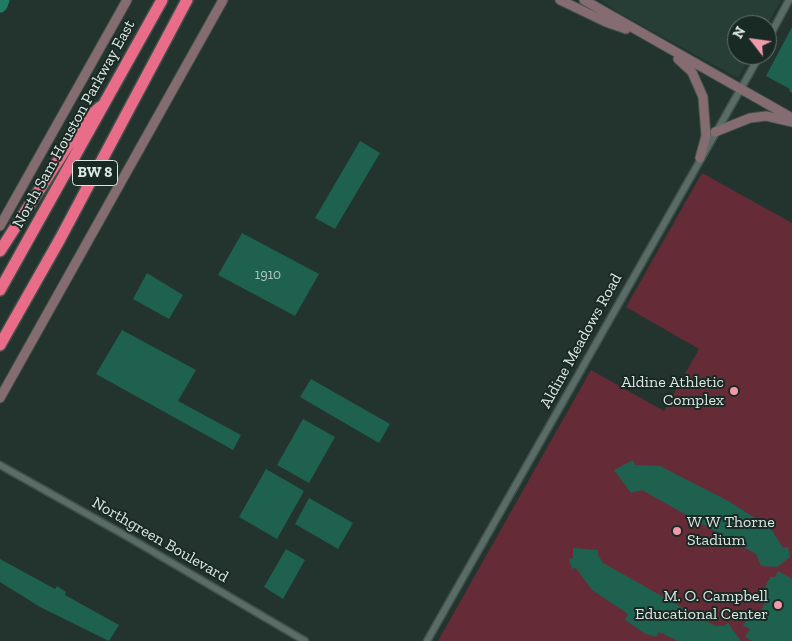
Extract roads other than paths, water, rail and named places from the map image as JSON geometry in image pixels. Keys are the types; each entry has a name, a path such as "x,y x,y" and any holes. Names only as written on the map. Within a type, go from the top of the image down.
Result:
{"highway":[{"name":"North Sam Houston Parkway East","path":"0,290 162,0"},
{"name":"BW 8","path":"0,345 64,231 187,0"},
{"path":"0,251 84,122 108,98"}],"main road":[{"name":"North Sam Houston Parkway East","path":"0,226 127,0"},
{"path":"0,398 223,0"},
{"path":"560,0 606,22 646,36"},
{"path":"584,0 669,50 792,118"},
{"path":"669,50 692,72 703,97 706,136 700,158"},
{"path":"715,132 750,118 766,116 792,122"}],"street":[{"path":"777,22 789,0"},
{"name":"Aldine Meadows Road","path":"427,641 754,65"},
{"name":"Northgreen Boulevard","path":"0,465 128,537 305,641"}],"waterway":[{"path":"0,5 2,0"}],"place":[{"name":"Aldine Athletic Complex","path":"734,391"},
{"name":"W W Thorne Stadium","path":"677,531"},
{"name":"M. O. Campbell Educational Center","path":"778,605"}]}
